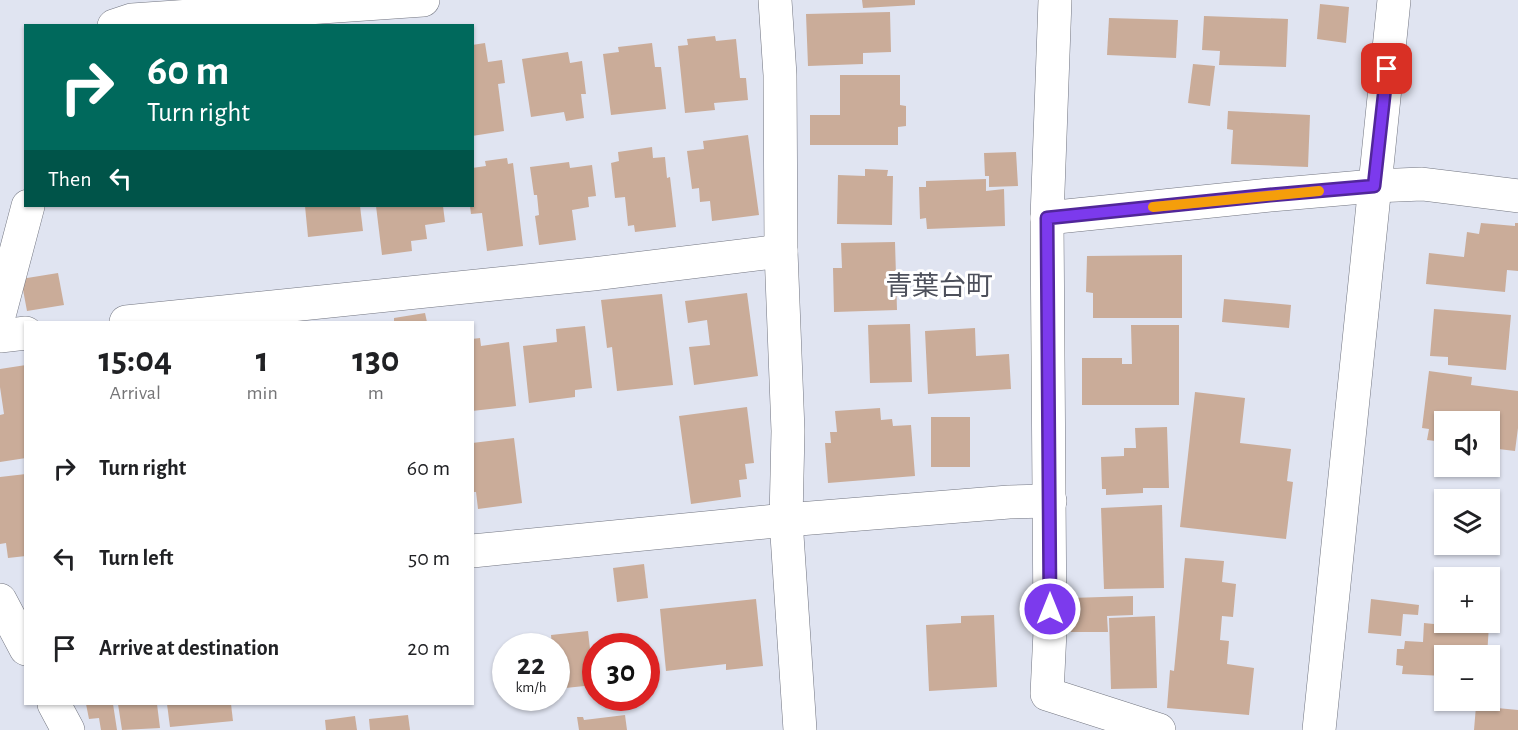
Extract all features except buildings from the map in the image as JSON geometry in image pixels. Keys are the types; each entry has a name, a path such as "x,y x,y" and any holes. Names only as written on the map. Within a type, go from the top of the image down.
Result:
{"street":[{"path":"126,15 423,0"},
{"path":"775,0 780,75 781,251 788,431 786,520 801,730"},
{"path":"1055,0 1047,218 1050,501 1050,631 1047,694 1158,730"},
{"path":"1319,730 1394,0"},
{"path":"1047,218 1374,186 1422,184 1518,196"},
{"path":"0,312 28,207"},
{"path":"136,321 592,274 781,251"},
{"path":"0,336 24,333"},
{"path":"474,552 786,520 1009,502 1050,501"},
{"path":"24,595 0,599 24,645"},
{"path":"55,705 68,730"}],"slow traffic":[{"path":"1153,207 1319,191"}],"district":[{"name":"青葉台町","path":"939,286"}],"route":[{"path":"1050,609 1047,218 1374,186 1387,69"}]}
